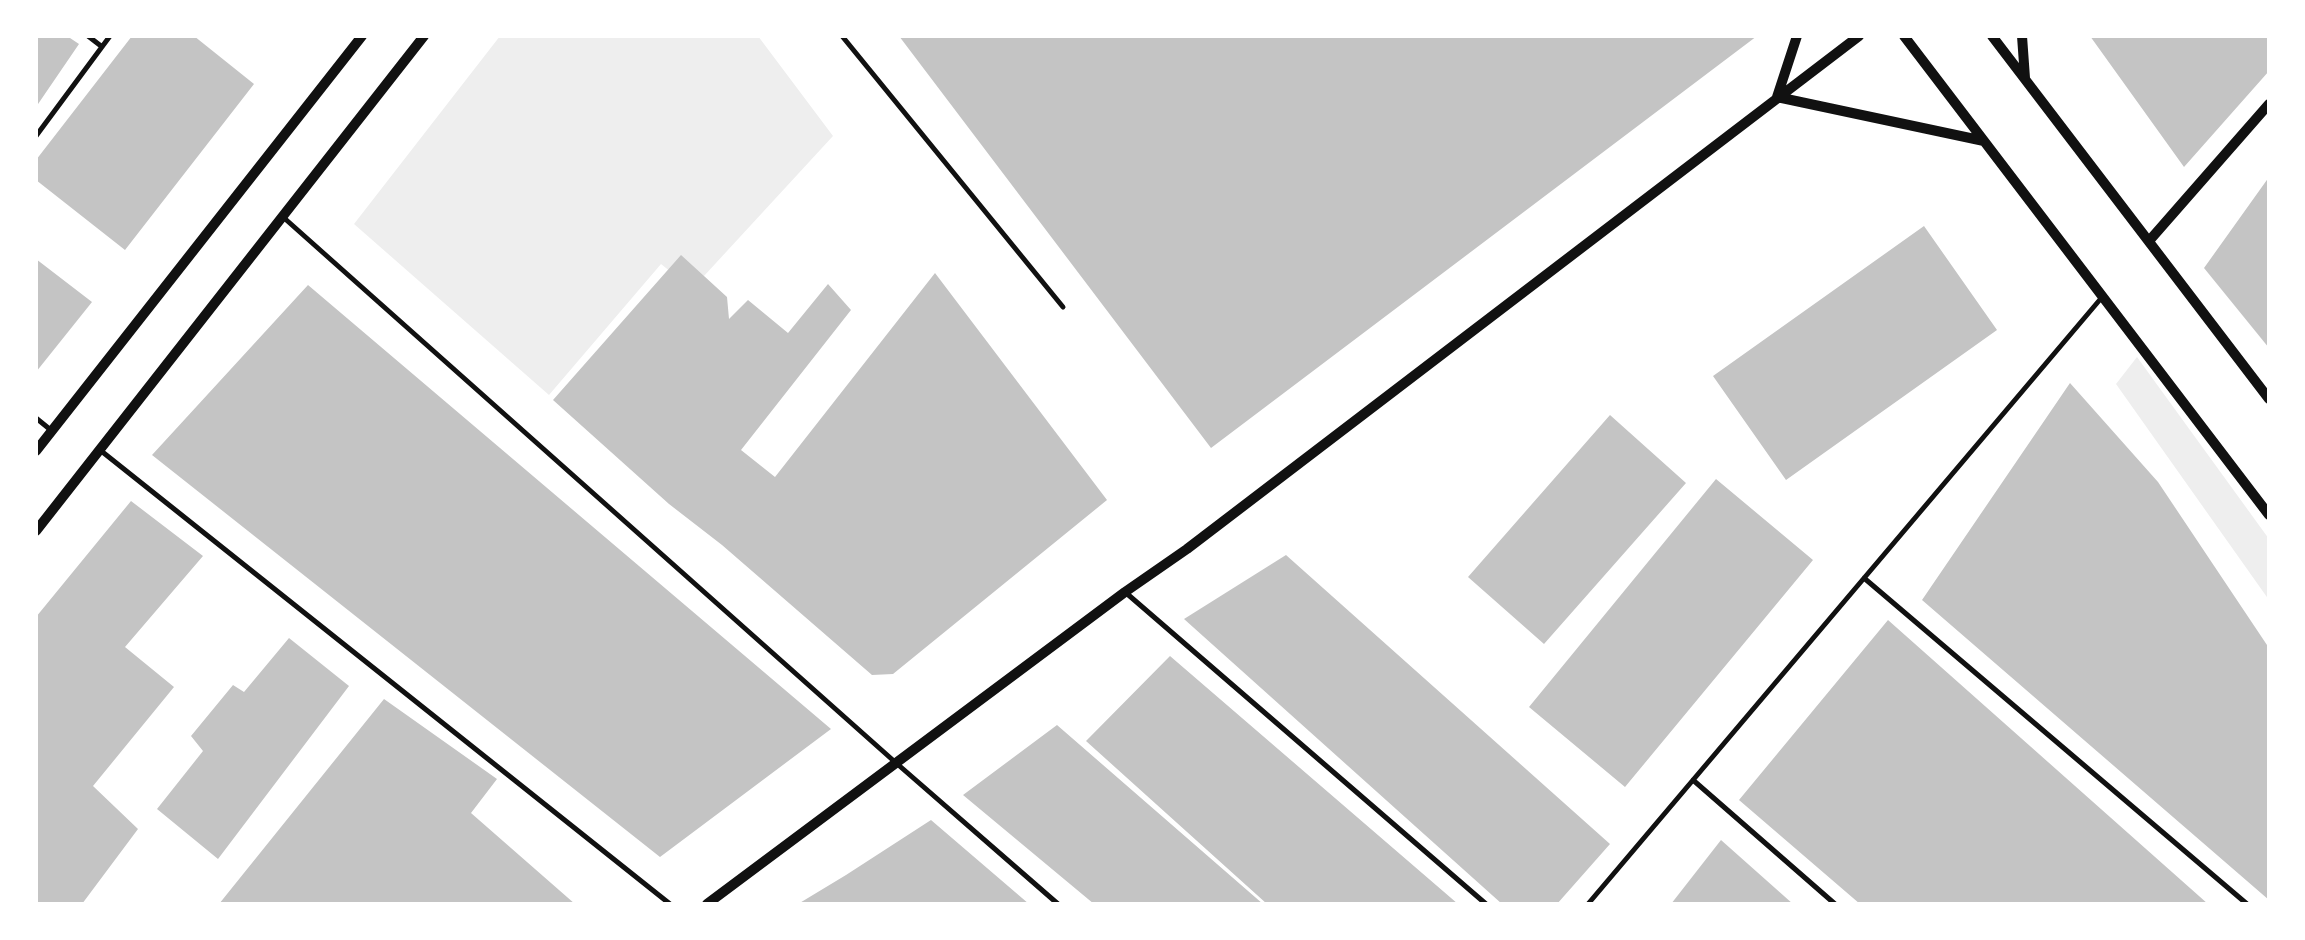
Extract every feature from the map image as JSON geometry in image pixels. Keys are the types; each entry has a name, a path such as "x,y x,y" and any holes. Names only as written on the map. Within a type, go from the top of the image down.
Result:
{"main road":[{"path":"36,450 362,36"},
{"path":"36,531 424,36"},
{"path":"1777,98 1798,36"},
{"path":"706,904 1125,592 1187,549 1859,36"},
{"path":"1904,36 2269,515"},
{"path":"1992,36 2269,400"},
{"path":"2022,36 2025,79"},
{"path":"1777,98 1984,141"},
{"path":"2149,241 2269,104"}],"street":[{"path":"88,36 102,46"},
{"path":"36,136 110,36"},
{"path":"842,36 1063,307"},
{"path":"282,217 895,762 1058,904"},
{"path":"1588,904 2104,296"},
{"path":"36,418 52,431"},
{"path":"100,449 670,904"},
{"path":"1864,578 2247,904"},
{"path":"1125,592 1486,904"},
{"path":"1693,780 1835,904"}],"shaded area":[{"path":"500,36 758,36 833,136 692,289 661,264 549,395 354,224"},
{"path":"2137,357 2269,539 2269,600 2116,384"}],"building":[{"path":"36,36 67,36 79,44 36,107"},
{"path":"132,36 194,36 254,84 125,250 36,180 36,160"},
{"path":"899,36 1757,36 1211,448"},
{"path":"2090,36 2269,36 2269,71 2184,167"},
{"path":"2269,177 2269,348 2204,268"},
{"path":"1924,226 1997,330 1786,480 1713,376"},
{"path":"681,255 727,297 729,319 748,300 788,333 828,284 851,310 741,450 775,477 935,273 1107,500 893,674 872,675 722,545 669,504 553,400"},
{"path":"36,259 92,302 36,372"},
{"path":"308,285 831,729 660,857 152,455"},
{"path":"2070,383 2158,482 2269,648 2269,900 1922,600"},
{"path":"1610,415 1686,483 1544,644 1468,577"},
{"path":"1716,479 1813,560 1625,787 1529,707"},
{"path":"131,501 203,556 125,647 174,687 93,786 138,829 82,904 36,904 36,617"},
{"path":"1286,555 1610,844 1557,904 1502,904 1184,619"},
{"path":"1888,620 2208,904 1860,904 1739,800"},
{"path":"289,638 349,686 218,859 157,809 203,751 191,736 233,685 244,692"},
{"path":"1170,656 1458,904 1267,904 1086,741"},
{"path":"384,699 497,779 471,813 575,904 219,904"},
{"path":"1057,725 1263,904 1094,904 963,795"},
{"path":"931,820 1029,904 798,904 846,875"},
{"path":"1721,840 1793,904 1671,904"}]}
